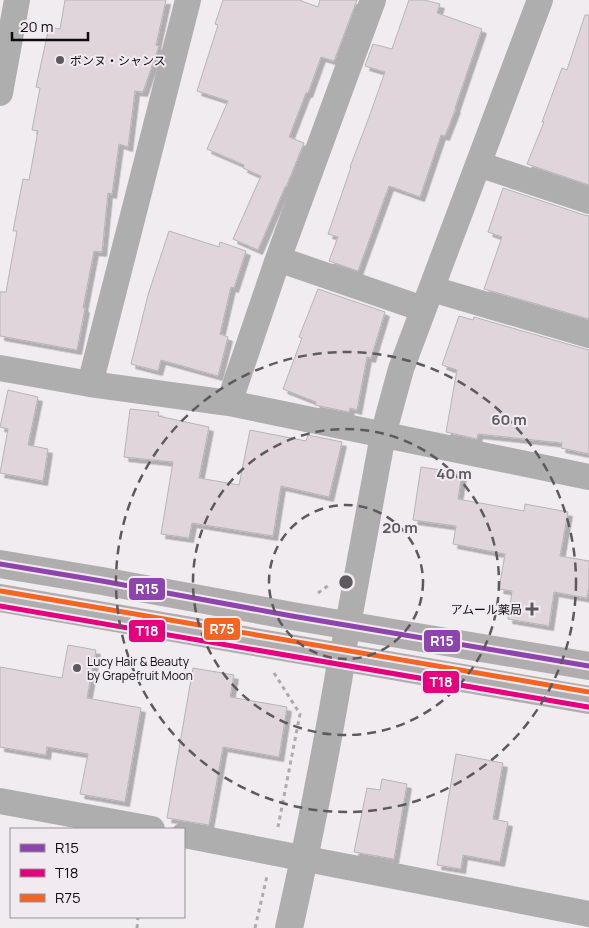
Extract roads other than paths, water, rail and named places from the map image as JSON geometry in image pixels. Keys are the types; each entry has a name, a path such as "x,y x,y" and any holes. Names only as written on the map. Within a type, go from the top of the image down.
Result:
{"main road":[{"path":"0,564 348,626 589,666"},
{"path":"0,598 589,700"}],"street":[{"path":"0,93 17,0"},
{"path":"90,384 188,0"},
{"path":"229,403 278,259 373,0"},
{"path":"289,928 334,705 383,435 401,369 540,0"},
{"path":"478,164 589,200"},
{"path":"278,259 428,299 589,335"},
{"path":"0,368 90,384 229,403 589,477"},
{"path":"0,801 147,828"},
{"path":"185,835 589,914"}],"place":[{"name":"ボンヌ・シャンス","path":"60,60"},
{"name":"アムール薬局","path":"532,609"},
{"name":"Lucy Hair & Beauty by Grapefruit Moon","path":"77,668"}]}
